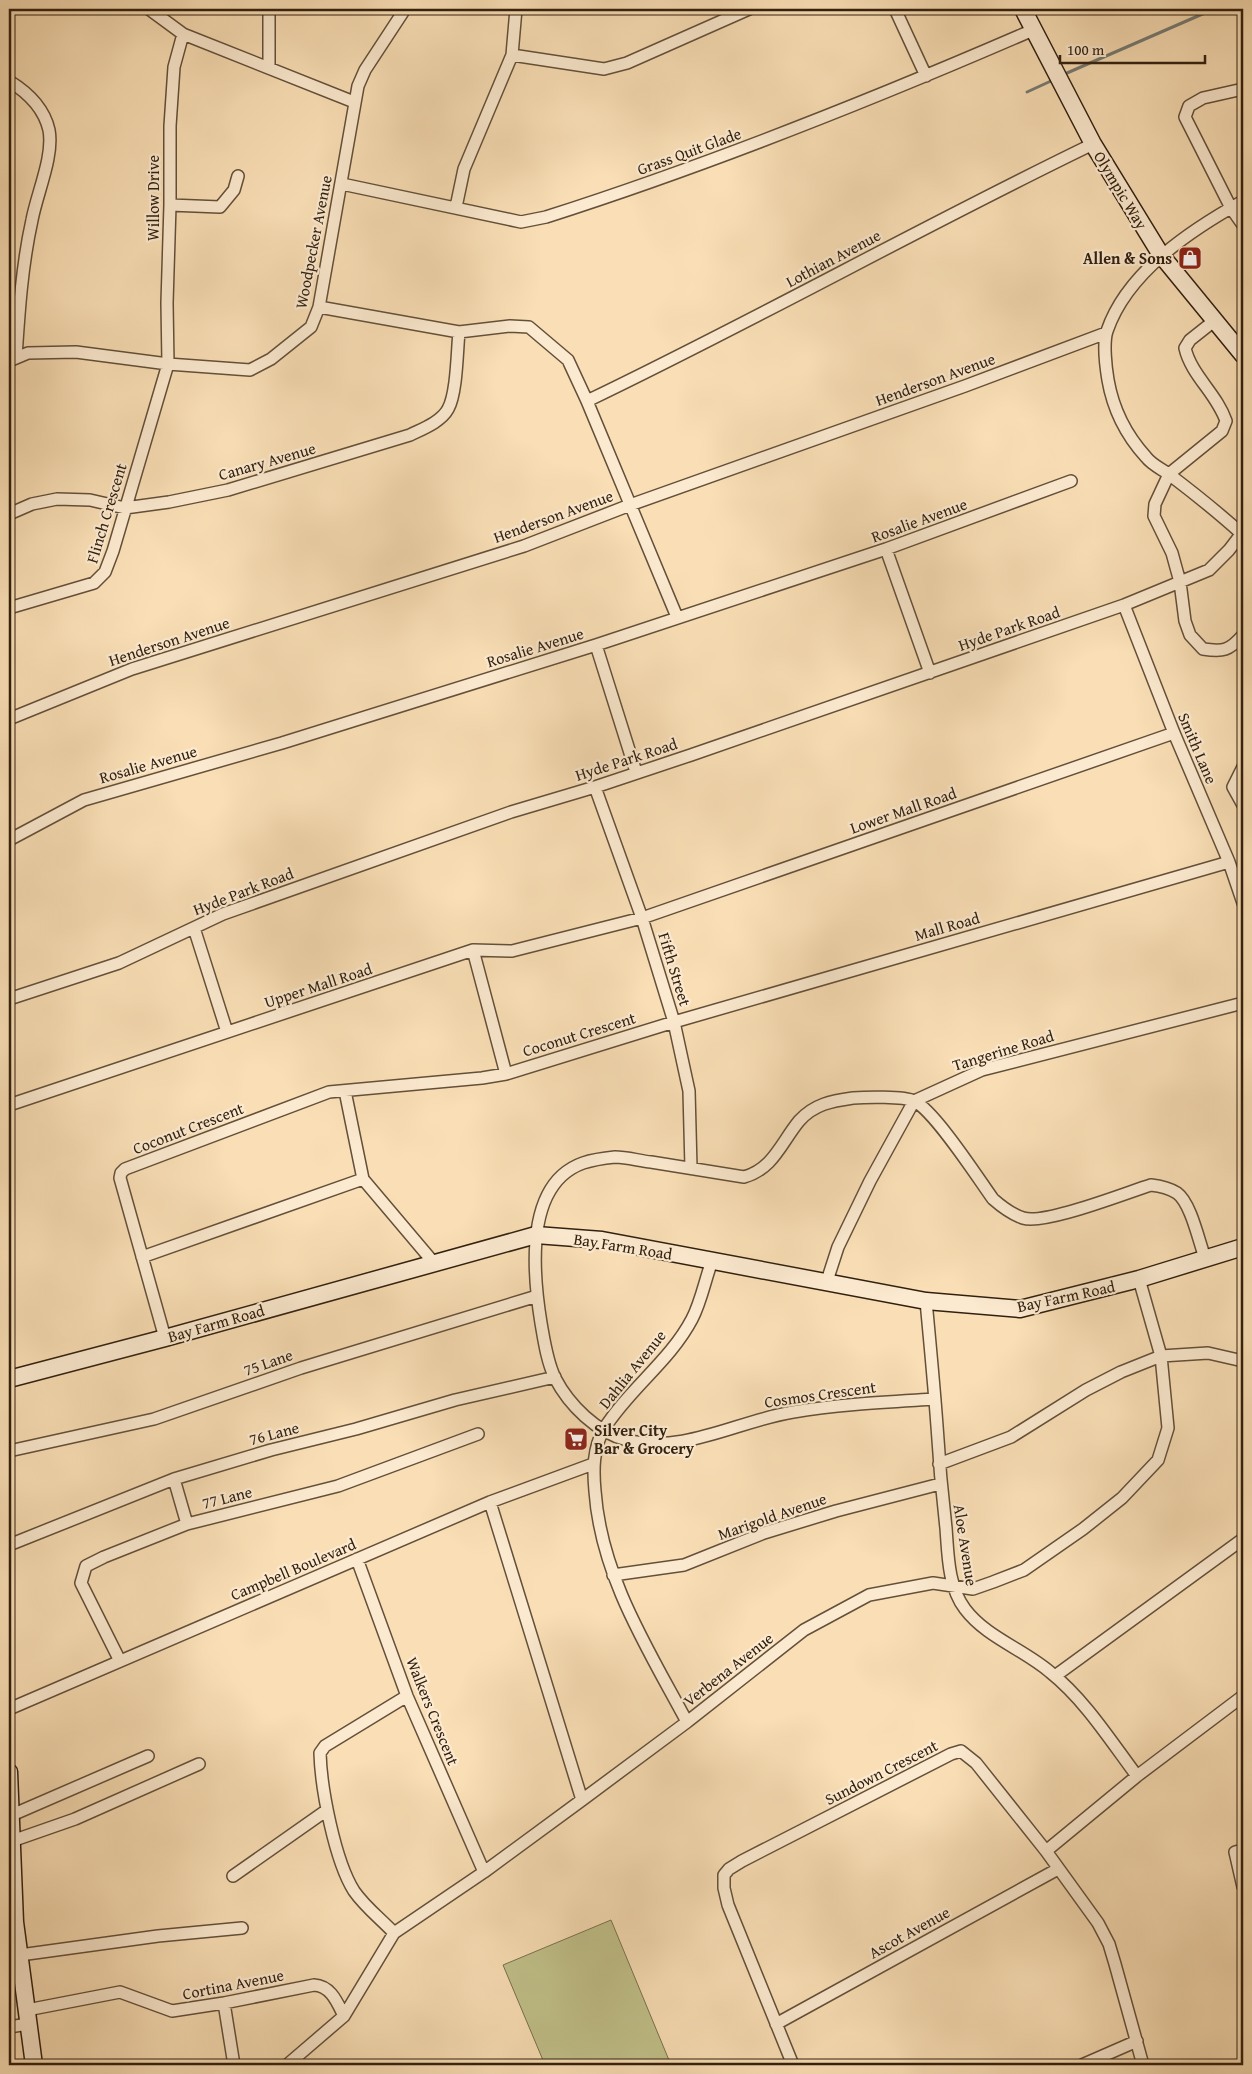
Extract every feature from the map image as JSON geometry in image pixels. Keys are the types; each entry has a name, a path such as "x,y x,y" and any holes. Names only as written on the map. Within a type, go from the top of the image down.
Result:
{"street":[{"path":"149,9 183,34 354,102"},
{"path":"268,9 269,68"},
{"name":"Woodpecker Avenue","path":"12,359 28,353 76,352 168,364 250,370 271,359 311,327 319,308 342,184 354,102 365,70 405,9"},
{"path":"456,207 464,169 512,55 516,9"},
{"path":"512,55 604,70 627,63 749,9"},
{"path":"895,9 926,76"},
{"name":"Olympic Way","path":"1023,9 1094,144 1161,255 1243,355"},
{"name":"Grass Quit Glade","path":"342,184 521,222 546,217 715,160 926,76 1033,30"},
{"name":"Willow Drive","path":"168,364 167,304 170,126 174,67 183,34"},
{"path":"9,81 31,98 43,113 51,144 26,251 12,359"},
{"path":"1243,90 1203,98 1189,106 1185,117 1230,208 1243,225"},
{"name":"Lothian Avenue","path":"587,401 702,346 988,195 1094,144"},
{"path":"170,205 220,207 234,190 238,176"},
{"path":"1242,534 1169,474 1148,460 1126,431 1112,399 1106,367 1106,333 1125,295 1161,255 1243,201"},
{"path":"319,308 459,332 510,326 529,328 568,360 587,401 677,618"},
{"path":"1214,321 1190,340 1185,348 1187,358 1222,408 1226,421 1222,431 1169,474 1155,504 1154,516 1172,553 1180,582 1185,621 1190,635 1202,649 1220,652 1235,644 1243,635"},
{"name":"Canary Avenue","path":"9,514 32,504 57,499 90,500 125,508 169,502 228,490 410,435 435,422 448,410 452,396 459,332"},
{"name":"Henderson Avenue","path":"9,719 132,669 524,546 630,504 965,386 1106,333"},
{"name":"Flinch Crescent","path":"9,608 94,583 105,572 113,551 168,364"},
{"name":"Rosalie Avenue","path":"9,840 84,800 282,743 596,645 886,549 1071,481"},
{"name":"Hyde Park Road","path":"9,999 118,963 223,914 511,812 595,787 1124,605 1209,570 1242,534"},
{"path":"886,549 930,673"},
{"name":"Smith Lane","path":"1124,605 1174,733 1229,862 1243,903"},
{"path":"596,645 636,772"},
{"name":"Lower Mall Road","path":"642,918 1174,733"},
{"path":"1243,767 1233,787 1243,805"},
{"name":"Fifth Street","path":"595,787 642,918 674,1022 689,1091 691,1168"},
{"name":"Mall Road","path":"674,1022 1229,862"},
{"name":"Upper Mall Road","path":"9,1106 473,950 512,951 642,918"},
{"path":"194,928 227,1032"},
{"path":"473,950 506,1074"},
{"name":"Tangerine Road","path":"914,1100 982,1070 1243,1003"},
{"name":"Coconut Crescent","path":"165,1338 120,1178 125,1168 329,1092 482,1078 506,1074 674,1022"},
{"path":"344,1091 363,1179 434,1262"},
{"name":"Cosmos Crescent","path":"914,1100 866,1097 832,1101 817,1106 800,1120 767,1165 756,1173 744,1176 616,1157 582,1163 558,1179 544,1203 536,1235 537,1296 544,1340 555,1376 573,1404 603,1430 628,1440 664,1444 681,1442 762,1418 793,1412 866,1403 935,1399"},
{"path":"826,1284 838,1246 870,1181 914,1100 929,1112 994,1199 1004,1209 1024,1219 1050,1217 1150,1185 1163,1187 1178,1194 1186,1204 1205,1258"},
{"path":"142,1257 363,1179"},
{"name":"Bay Farm Road","path":"9,1378 165,1338 536,1235 602,1240 926,1302 1020,1309 1139,1279 1243,1246"},
{"name":"Dahlia Avenue","path":"687,1722 624,1602 613,1575 596,1514 592,1464 603,1430 664,1359 692,1318 712,1261"},
{"name":"Verbena Avenue","path":"287,2065 344,2016 394,1933 484,1872 582,1800 687,1722 804,1630 868,1595 933,1583 973,1589 1024,1570 1083,1529 1122,1498 1158,1460 1168,1428 1161,1356 1139,1279"},
{"name":"75 Lane","path":"9,1451 154,1419 301,1368 537,1296"},
{"name":"Aloe Avenue","path":"926,1302 935,1399 940,1484 950,1567 954,1585 962,1604 975,1619 1055,1676 1095,1720 1137,1776"},
{"path":"940,1464 1011,1437 1086,1390 1121,1372 1161,1356 1208,1353 1243,1361"},
{"name":"76 Lane","path":"9,1545 174,1479 271,1450 356,1429 456,1400 555,1376"},
{"name":"77 Lane","path":"120,1661 81,1583 86,1566 188,1524 338,1486 478,1434"},
{"name":"Campbell Boulevard","path":"9,1709 490,1502 592,1464"},
{"path":"174,1479 188,1524"},
{"name":"Marigold Avenue","path":"613,1575 684,1564 764,1534 836,1511 940,1484"},
{"path":"490,1502 582,1800"},
{"path":"1055,1676 1243,1539"},
{"name":"Walkers Crescent","path":"357,1559 407,1696 484,1872"},
{"path":"394,1933 356,1893 346,1877 327,1810 320,1753 325,1746 407,1696"},
{"path":"1046,1850 1137,1776 1243,1696"},
{"name":"Sundown Crescent","path":"793,2065 728,1905 724,1888 724,1876 729,1869 942,1759 961,1752 976,1763 1046,1850 1098,1923 1109,1944 1143,2065"},
{"path":"12,1815 148,1756"},
{"path":"12,1841 75,1818 199,1764"},
{"path":"9,1772 12,1815 11,1882 16,1964 28,2017 34,2065"},
{"path":"233,1876 327,1810"},
{"path":"1243,1850 1234,1852 1243,1887"},
{"name":"Ascot Avenue","path":"776,2024 1058,1869"},
{"path":"16,1964 158,1936 242,1928"},
{"name":"Cortina Avenue","path":"9,2027 28,2017 120,1992 172,2012 314,1984 329,1990 344,2016"},
{"path":"224,2003 234,2065"},
{"path":"1082,2065 1137,2041"}],"green space":[{"path":"611,1920 671,2065 545,2065 503,1965"}],"waterway":[{"path":"1067,73 1214,9"},
{"path":"1027,92 1051,81"}],"place":[{"name":"Allen & Sons","path":"1190,258"},
{"name":"Silver City Bar & Grocery","path":"576,1439"}]}
